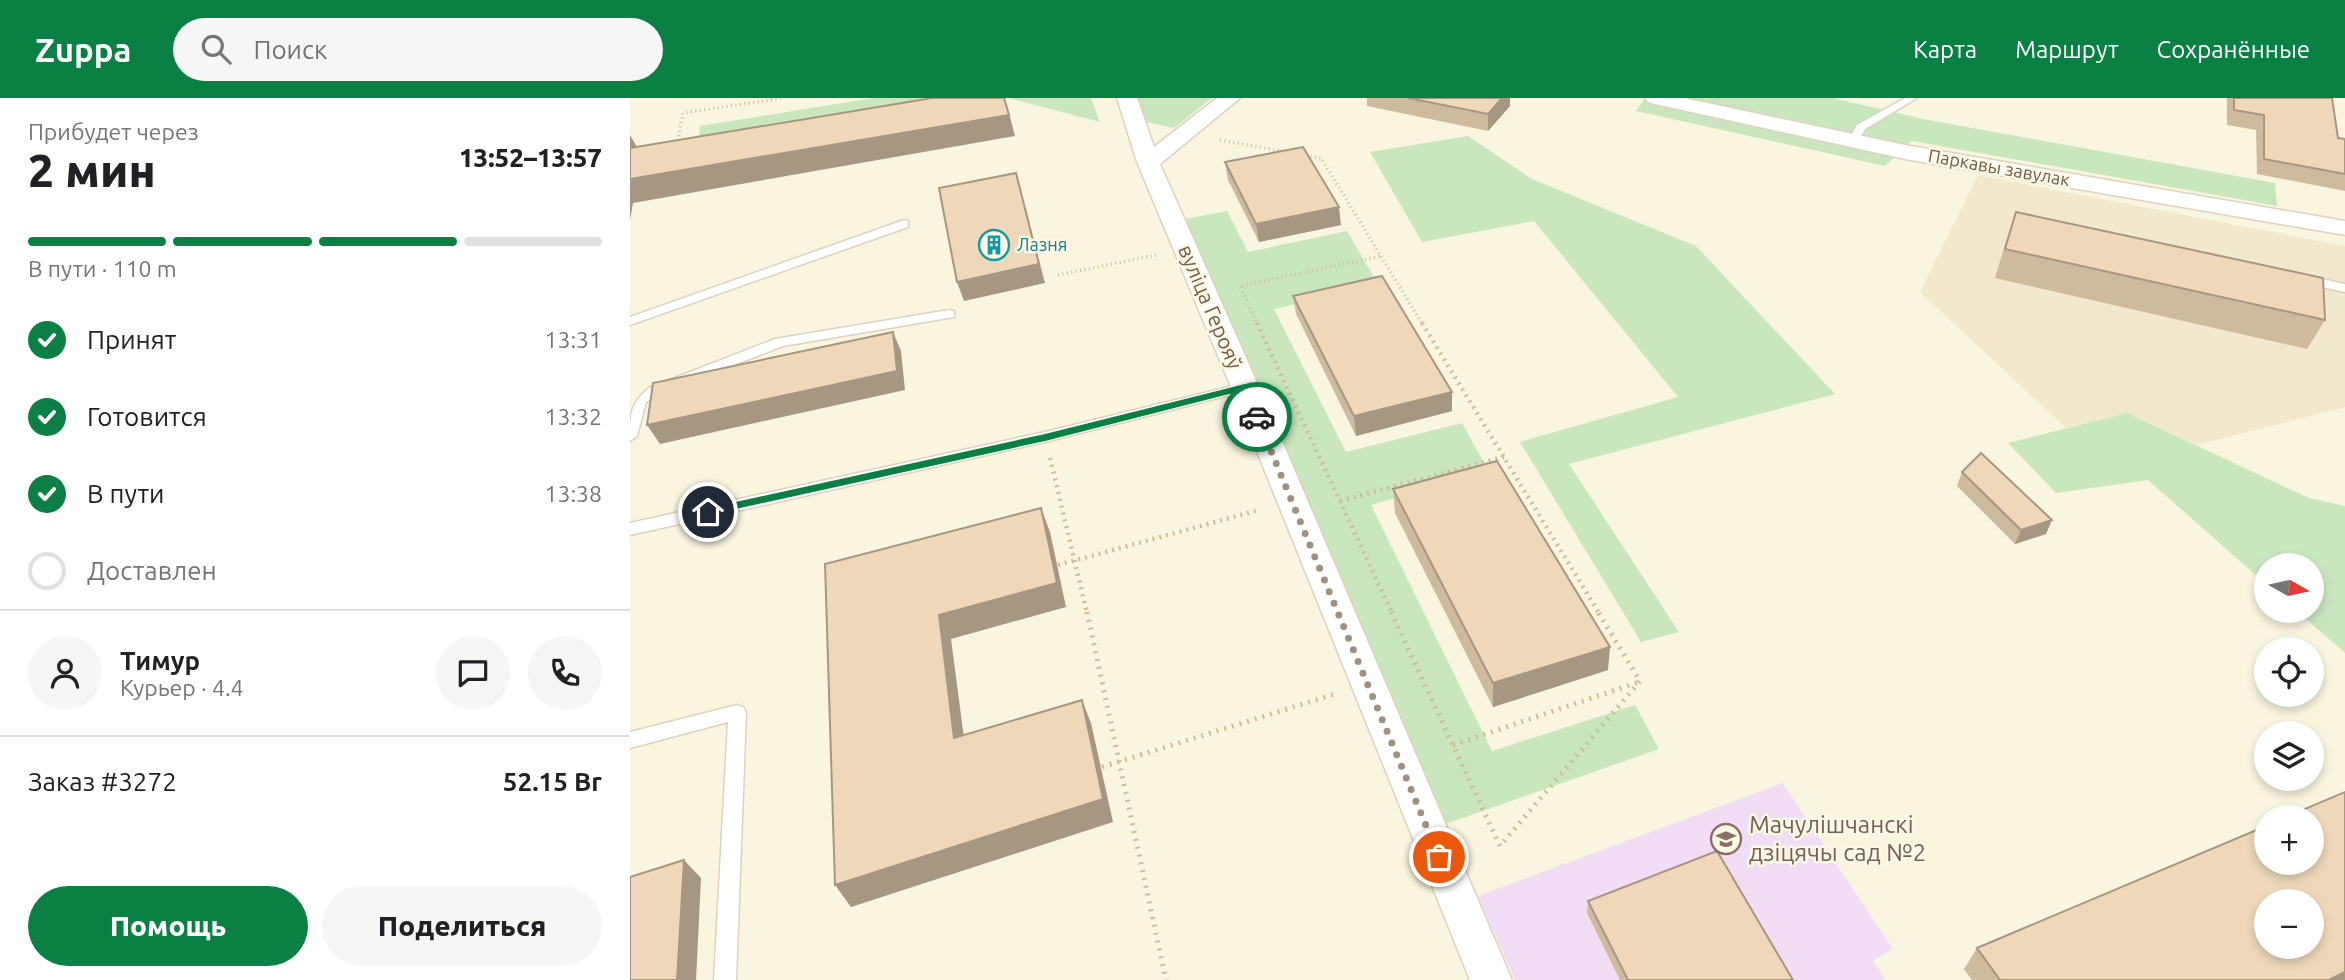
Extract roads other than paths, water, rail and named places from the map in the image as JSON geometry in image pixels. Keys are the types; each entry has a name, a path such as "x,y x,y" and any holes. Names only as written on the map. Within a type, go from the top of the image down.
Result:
{"street":[{"name":"вуліца Герояў","path":"1127,98 1148,162 1245,387 1491,980"},
{"path":"1148,162 1230,98"},
{"name":"Паркавы завулак","path":"1656,98 1853,141 2345,228"}],"lane":[{"path":"1853,141 1861,127 1912,98"},
{"path":"630,321 904,224"},
{"path":"2290,277 2345,288"},
{"path":"630,436 640,400 654,391 780,342 949,314"},
{"path":"630,529 1045,437 1245,387"},
{"path":"630,740 737,712 725,980"}],"place":[{"name":"Лазня","path":"994,245"},
{"name":"Мачулішчанскі дзіцячы сад №2","path":"1726,839"}]}
